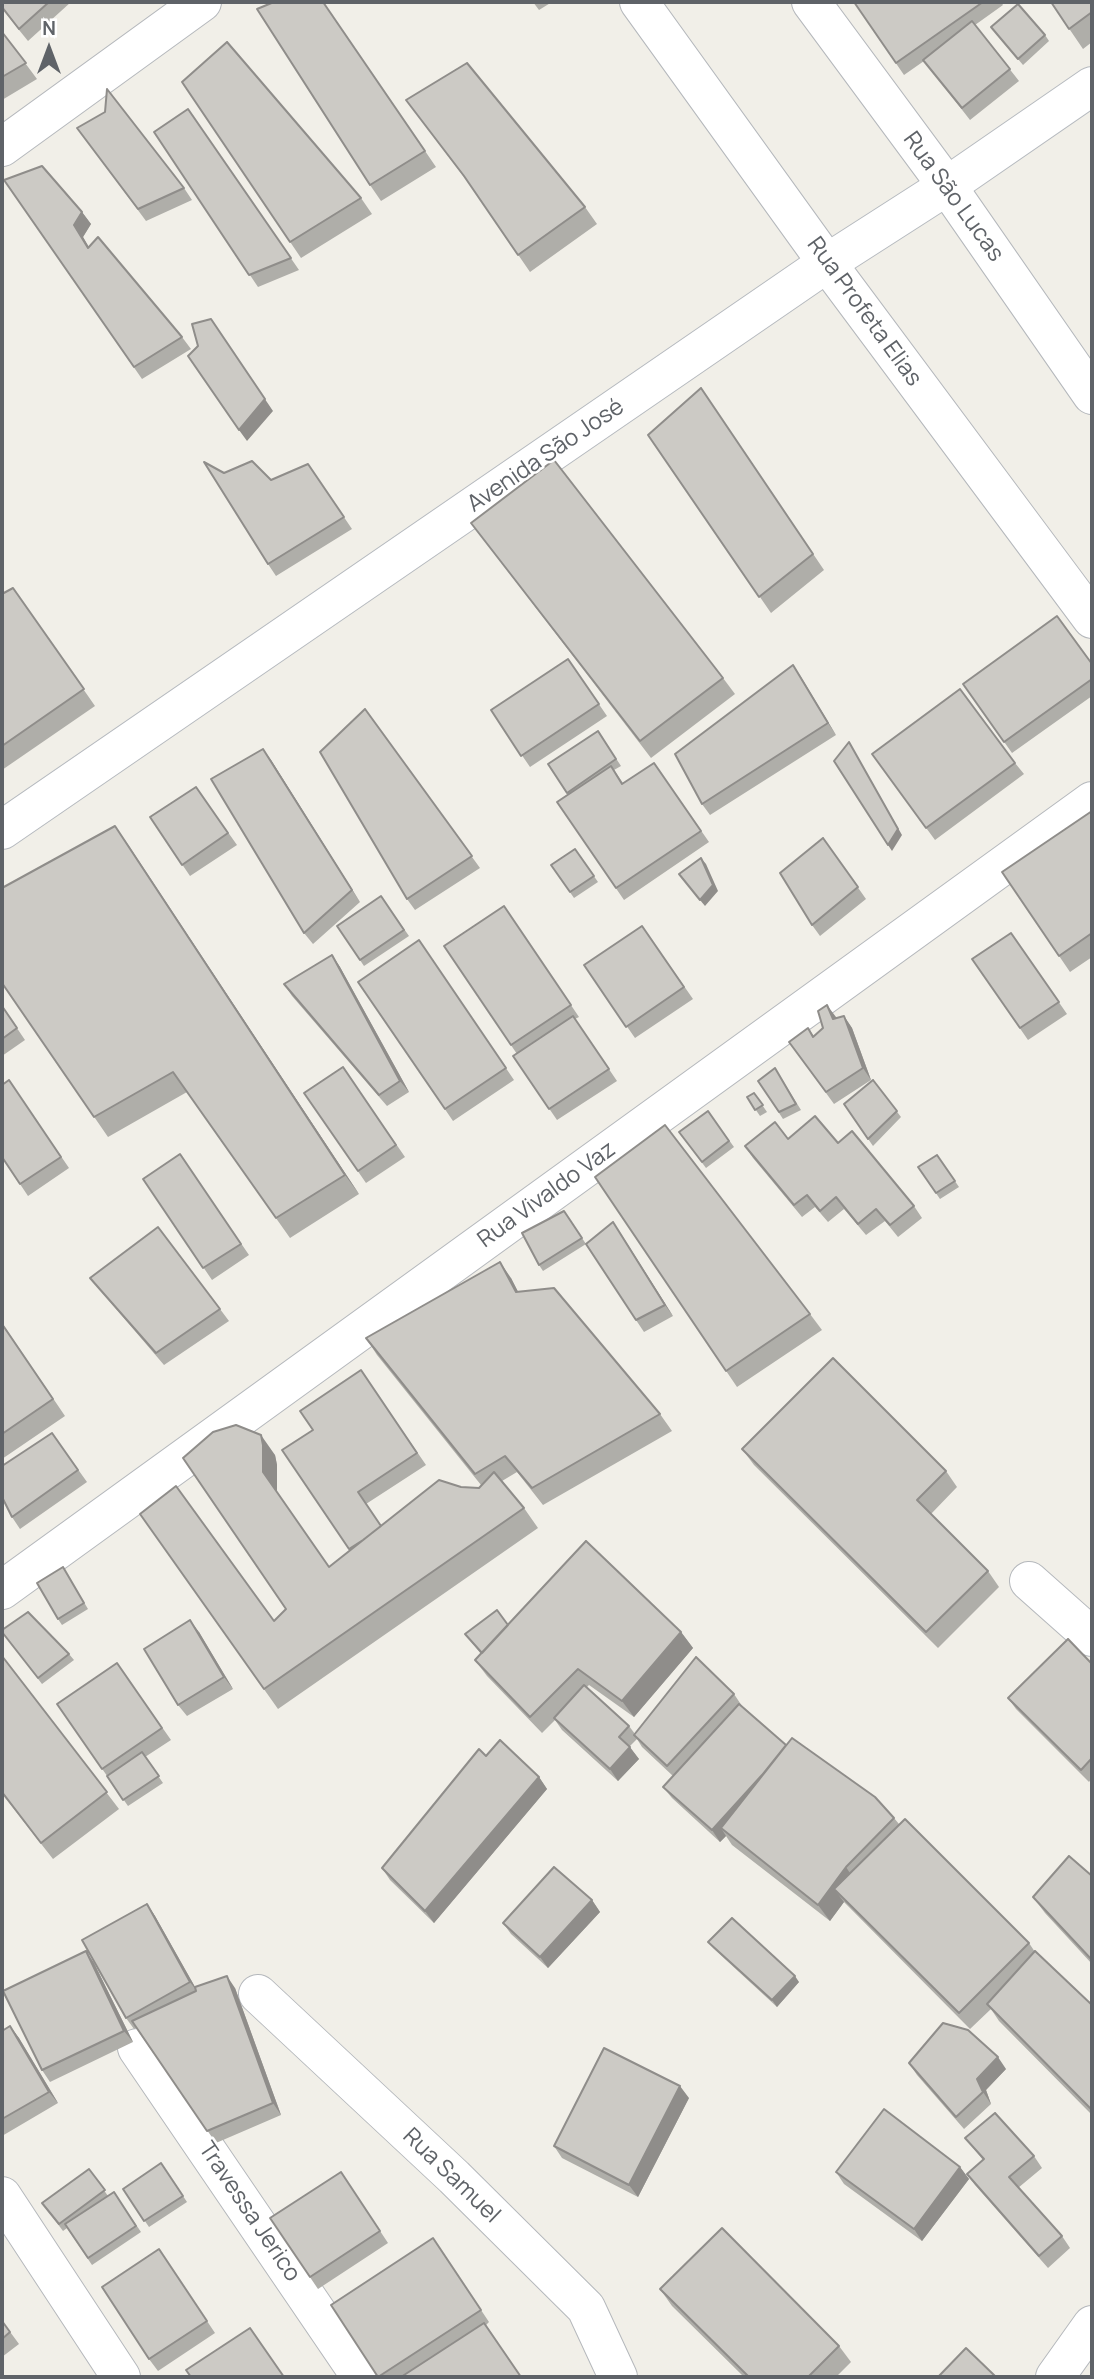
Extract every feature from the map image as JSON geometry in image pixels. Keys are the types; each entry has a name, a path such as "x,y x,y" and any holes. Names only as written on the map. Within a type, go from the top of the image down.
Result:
{"street":[{"path":"2,147 202,2"},
{"name":"Rua Profeta Elias","path":"639,2 827,263 1092,619"},
{"name":"Rua São Lucas","path":"811,2 947,186 1092,395"},
{"name":"Avenida São José","path":"2,830 827,263 947,186 1092,86"},
{"name":"Rua Vivaldo Vaz","path":"2,1590 1092,801"},
{"path":"1029,1581 1092,1637"},
{"name":"Rua Samuel","path":"258,1994 454,2177 586,2308 618,2377"},
{"name":"Travessa Jerico","path":"137,2048 361,2377"},
{"path":"2,2196 121,2377"},
{"path":"1055,2377 1088,2338"}],"building":[{"path":"2,2 49,2 19,29 2,7"},
{"path":"274,2 323,2 425,151 370,185 257,9"},
{"path":"854,2 983,2 896,63"},
{"path":"1051,2 1092,2 1092,12 1069,29"},
{"path":"1018,4 1045,35 1018,59 991,27"},
{"path":"972,21 1010,69 962,108 923,60"},
{"path":"2,32 26,63 2,77"},
{"path":"227,42 361,198 290,242 182,82"},
{"path":"467,63 585,207 518,255 464,176 406,100"},
{"path":"107,89 184,188 138,209 77,128 105,112"},
{"path":"188,109 291,258 249,275 154,132"},
{"path":"42,166 82,212 74,225 88,248 98,237 182,337 134,367 4,180"},
{"path":"211,319 265,399 239,430 188,356 198,346 192,324"},
{"path":"701,388 813,554 759,597 648,435"},
{"path":"554,460 723,678 640,741 471,523"},
{"path":"252,461 271,480 308,464 344,517 268,564 204,462 224,473"},
{"path":"13,588 84,689 2,746 2,594"},
{"path":"1057,616 1092,664 1092,679 1004,742 963,684"},
{"path":"568,659 599,704 521,756 491,710"},
{"path":"793,665 828,723 702,804 675,754"},
{"path":"960,689 1015,763 926,828 872,754"},
{"path":"365,709 472,856 407,899 320,752"},
{"path":"598,731 616,759 567,793 548,764"},
{"path":"849,742 898,829 888,845 834,761"},
{"path":"263,749 352,890 304,933 211,779"},
{"path":"654,763 701,831 616,888 557,802 611,766 622,784"},
{"path":"196,787 228,833 182,865 150,817"},
{"path":"1092,811 1092,933 1059,956 1002,872"},
{"path":"115,826 345,1175 276,1218 173,1072 94,1117 2,983 2,888"},
{"path":"823,838 858,887 812,925 780,873"},
{"path":"575,849 594,876 570,892 551,865"},
{"path":"701,858 713,885 700,900 679,874"},
{"path":"381,896 404,930 360,960 337,926"},
{"path":"504,906 571,1005 511,1045 444,946"},
{"path":"642,926 684,987 626,1027 584,965"},
{"path":"1011,933 1059,1002 1020,1028 972,959"},
{"path":"419,940 506,1068 445,1109 358,982"},
{"path":"332,955 400,1081 379,1095 284,984"},
{"path":"827,1005 833,1019 844,1016 863,1068 826,1092 789,1042 808,1028 813,1037 823,1028 818,1011"},
{"path":"2,1006 17,1028 2,1039"},
{"path":"573,1016 609,1069 549,1109 513,1056"},
{"path":"343,1067 396,1145 358,1171 304,1093"},
{"path":"775,1068 796,1104 779,1112 758,1081"},
{"path":"9,1080 61,1157 20,1184 2,1157 2,1085"},
{"path":"873,1080 897,1111 868,1139 844,1104"},
{"path":"754,1093 763,1105 755,1110 747,1097"},
{"path":"708,1111 729,1141 702,1162 679,1132"},
{"path":"815,1116 838,1143 852,1131 914,1206 890,1225 876,1209 858,1224 836,1197 820,1211 807,1195 794,1205 745,1146 775,1122 788,1139"},
{"path":"665,1125 810,1314 726,1371 595,1177"},
{"path":"180,1154 241,1244 203,1268 143,1179"},
{"path":"937,1155 955,1181 936,1193 918,1167"},
{"path":"564,1211 582,1238 539,1265 522,1233"},
{"path":"613,1222 665,1305 636,1320 586,1244"},
{"path":"158,1227 220,1309 156,1353 90,1278"},
{"path":"500,1262 516,1292 554,1288 660,1414 532,1488 505,1456 475,1474 366,1338"},
{"path":"2,1324 53,1399 2,1434"},
{"path":"833,1358 946,1471 917,1500 988,1571 926,1632 742,1449"},
{"path":"361,1370 417,1453 358,1492 381,1526 349,1549 282,1450 313,1430 300,1411"},
{"path":"236,1425 261,1435 263,1472 329,1567 439,1480 461,1487 479,1488 494,1472 524,1508 264,1689 140,1514 176,1486 274,1621 286,1609 183,1458 213,1432"},
{"path":"52,1433 78,1470 12,1517 2,1497 2,1466"},
{"path":"586,1541 681,1632 622,1701 578,1669 530,1717 475,1660"},
{"path":"63,1567 84,1603 58,1619 37,1583"},
{"path":"497,1610 508,1625 482,1653 465,1634"},
{"path":"28,1612 69,1654 38,1678 2,1632"},
{"path":"190,1620 224,1677 178,1705 144,1649"},
{"path":"1068,1639 1092,1664 1092,1758 1081,1770 1008,1698"},
{"path":"2,1656 107,1792 41,1843 2,1792"},
{"path":"696,1657 734,1694 667,1766 634,1735"},
{"path":"117,1663 162,1728 102,1769 57,1704"},
{"path":"584,1685 629,1726 619,1737 630,1747 610,1769 554,1718"},
{"path":"739,1704 786,1745 712,1830 663,1787"},
{"path":"792,1738 875,1797 894,1818 846,1867 818,1905 721,1828"},
{"path":"500,1740 539,1777 425,1911 382,1868 479,1749 486,1756"},
{"path":"142,1752 159,1776 123,1800 107,1776"},
{"path":"905,1819 1029,1943 959,2013 834,1889"},
{"path":"1069,1856 1092,1876 1092,1960 1033,1897"},
{"path":"554,1867 592,1900 540,1957 503,1923"},
{"path":"147,1904 190,1982 126,2018 82,1940"},
{"path":"732,1918 795,1976 772,2000 708,1942"},
{"path":"86,1951 124,2031 42,2070 3,1991"},
{"path":"1035,1951 1092,2005 1092,2110 987,2004"},
{"path":"227,1976 273,2103 207,2131 132,2021 196,1991 195,1987"},
{"path":"943,2023 968,2030 998,2057 977,2079 983,2092 956,2117 909,2063"},
{"path":"10,2026 49,2092 2,2119 2,2031"},
{"path":"604,2048 680,2086 629,2185 554,2146"},
{"path":"884,2109 960,2167 914,2229 836,2172"},
{"path":"995,2113 1034,2156 1009,2177 1062,2236 1039,2256 967,2174 984,2159 965,2138"},
{"path":"161,2163 183,2196 144,2221 123,2189"},
{"path":"89,2169 105,2190 59,2224 42,2203"},
{"path":"341,2172 380,2231 310,2277 270,2218"},
{"path":"114,2192 136,2226 88,2258 65,2224"},
{"path":"722,2228 839,2346 808,2377 749,2377 660,2289"},
{"path":"433,2238 481,2310 378,2377 331,2305"},
{"path":"159,2249 207,2321 149,2359 102,2287"},
{"path":"2,2321 10,2332 2,2339"},
{"path":"484,2323 521,2377 401,2377"},
{"path":"250,2328 284,2377 191,2377 186,2370"},
{"path":"966,2348 995,2376 938,2377"}]}
